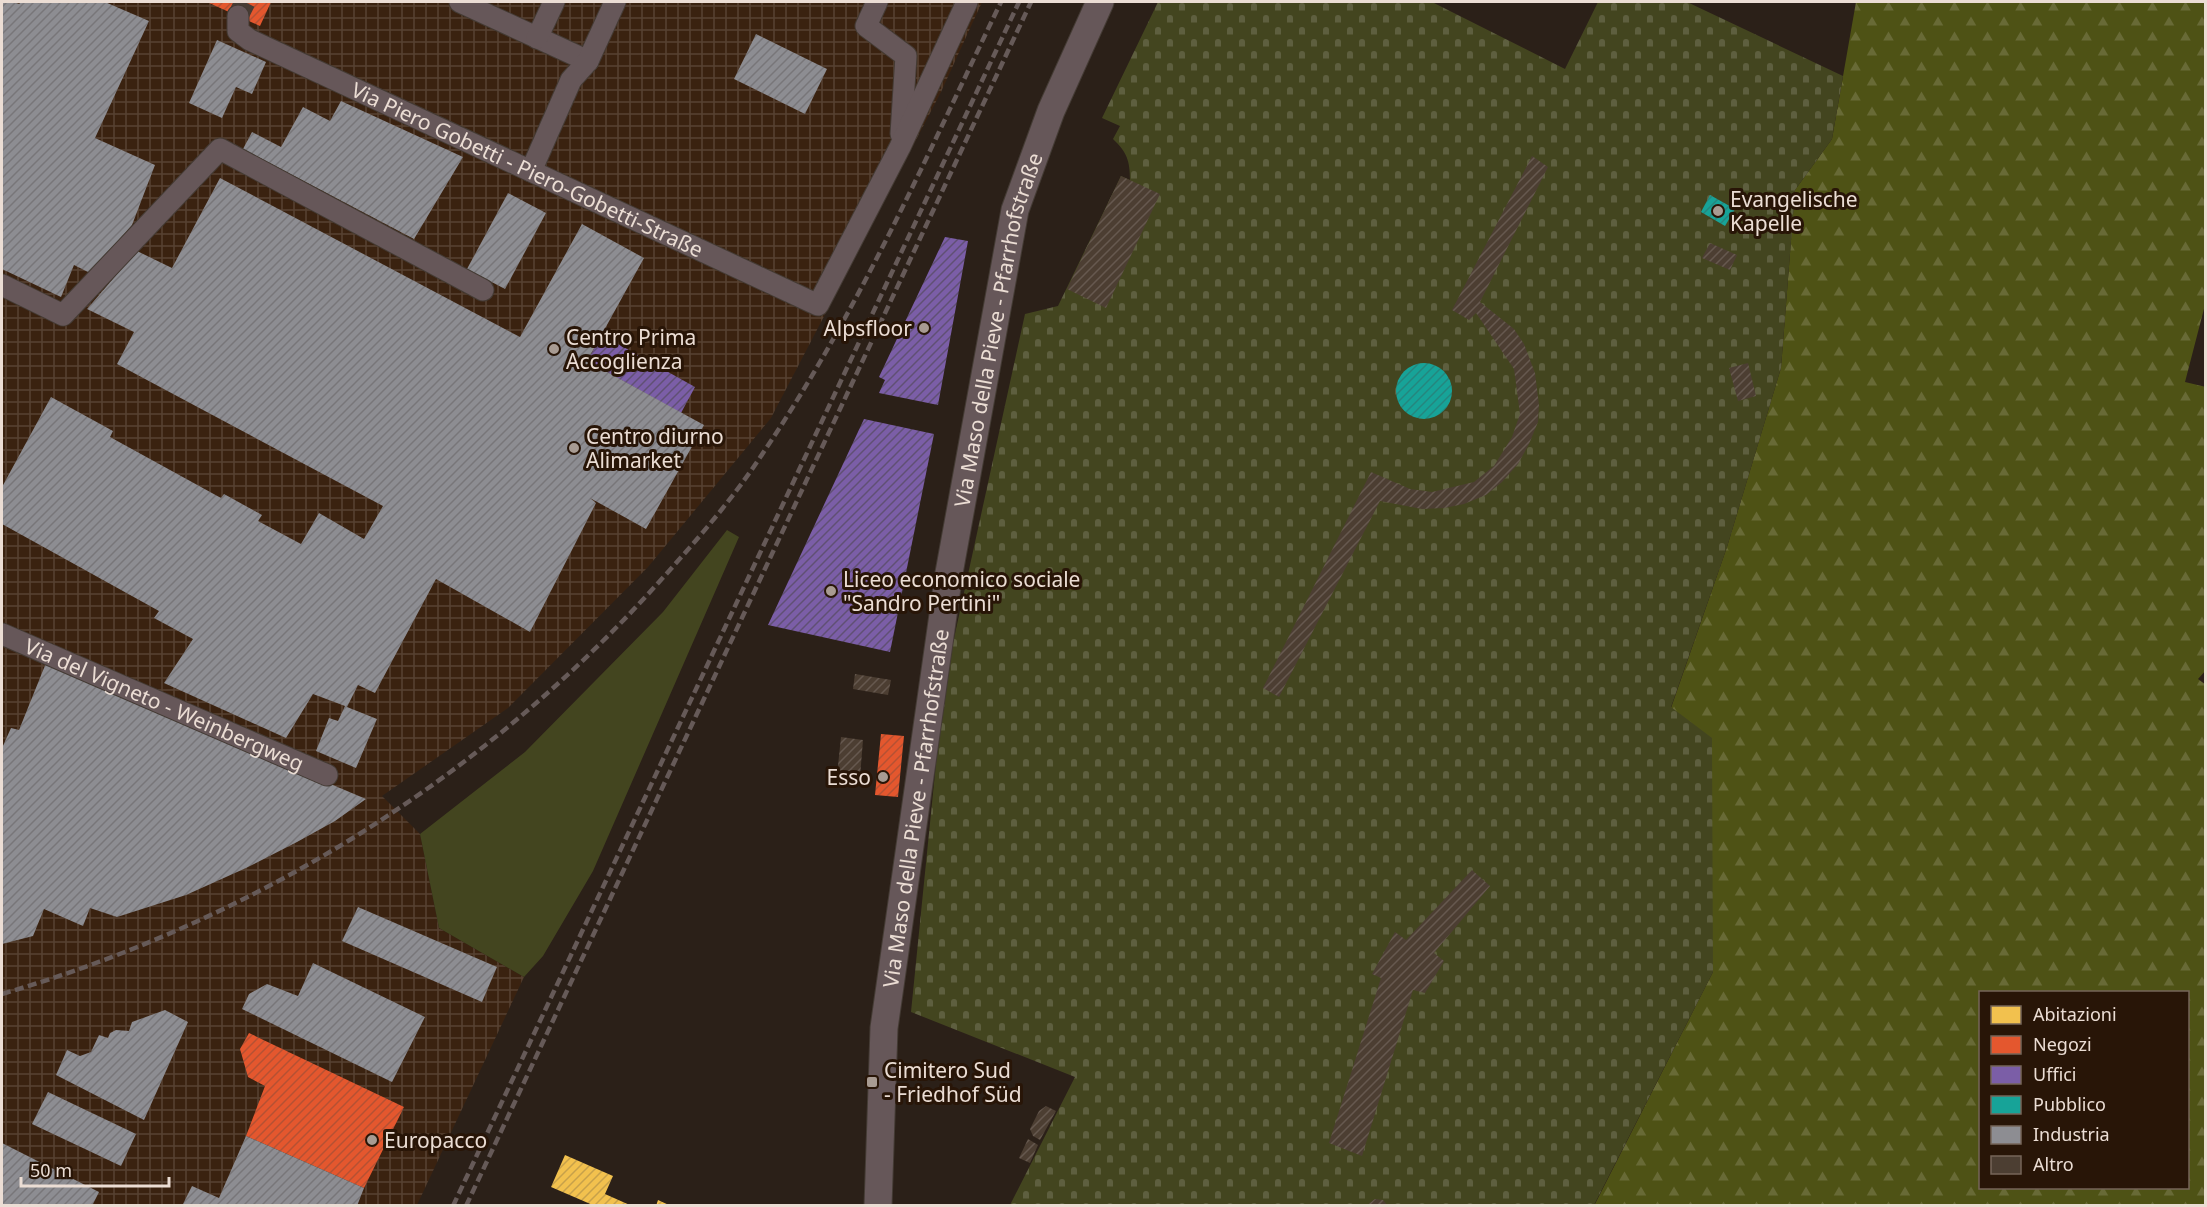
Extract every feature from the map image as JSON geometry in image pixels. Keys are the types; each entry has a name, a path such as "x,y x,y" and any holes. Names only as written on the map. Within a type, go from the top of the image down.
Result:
{"street":[{"path":"460,2 588,61"},
{"path":"537,38 554,2"},
{"path":"531,171 571,80 588,61 615,2"},
{"path":"877,2 866,26 906,56 900,147"},
{"path":"900,147 967,2"},
{"name":"Via Maso della Pieve - Pfarrhofstraße","path":"878,1206 884,1028 949,573 1013,222 1018,201 1051,111 1100,2"},
{"name":"Via Piero Gobetti - Piero-Gobetti-Straße","path":"238,23 250,40 819,305 900,147"},
{"path":"2,285 63,315 220,149 483,290"},
{"name":"Via del Vigneto - Weinbergweg","path":"2,634 327,775"}],"shaded area":[{"path":"2,2 982,2 941,92 771,418 648,567 508,708 382,796 420,834 439,928 524,977 417,1205 2,1206"}],"green space":[{"path":"1158,2 1432,2 1565,69 1598,2 1687,2 1843,76 1832,139 1795,190 1781,368 1727,547 1671,707 1712,738 1713,972 1594,1205 1010,1205 1075,1077 911,1012 944,684 1025,314 1058,306 1121,176 1130,180 1127,157 1113,139 1120,126 1102,118"},
{"path":"1856,2 2205,2 2206,301 2185,382 2206,387 2206,670 2198,679 2206,685 2205,1205 1594,1206 1713,972 1671,708 1727,547 1781,368 1795,190 1832,139"},
{"path":"727,530 739,537 593,871 543,956 524,977 439,928 420,834 525,752 663,612"}],"building: Abitazioni":[{"path":"565,1155 613,1176 605,1194 632,1206 595,1206 551,1187"},
{"path":"658,1200 671,1206 656,1206"}],"building: Negozi":[{"path":"207,2 271,2 260,26"},
{"path":"881,734 904,736 898,797 875,795"},
{"path":"249,1033 404,1107 364,1188 246,1136 265,1086 248,1077 240,1049"}],"building: Uffici":[{"path":"945,237 968,241 938,405 879,393 885,380 879,377"},
{"path":"602,335 695,387 681,413 587,361"},
{"path":"864,419 934,434 890,652 768,625"}],"building: Pubblico":[{"name":"Evangelische Kapelle","path":"1710,195 1735,209 1725,226 1701,212"},
{"path":"1418,363 1430,363 1444,371 1452,385 1450,402 1444,411 1430,419 1418,419 1401,407 1396,397 1396,385 1408,368"}],"building: Industria":[{"path":"2,2 19,4 21,2 105,2 149,21 95,138 155,165 132,225 90,273 74,265 61,297 2,269"},
{"path":"756,34 827,69 805,114 734,79"},
{"path":"217,40 266,62 252,94 236,87 222,118 189,103"},
{"path":"341,101 463,157 414,239 243,149 252,132 281,147 303,107 330,121"},
{"path":"220,178 520,337 582,224 644,258 587,361 704,425 646,529 590,498 596,503 530,632 436,579 375,693 358,685 347,707 377,719 356,768 316,751 329,718 338,721 345,706 313,694 286,738 164,683 193,639 154,618 159,611 2,524 2,487 51,397 113,431 110,437 221,498 224,494 262,515 258,521 301,544 319,513 364,539 383,506 117,364 134,332 87,309 137,251 172,268"},
{"path":"508,193 546,213 505,289 467,269"},
{"path":"46,663 366,799 335,821 297,842 186,895 117,917 90,908 83,926 44,909 33,936 2,944 2,748 11,728 19,730"},
{"path":"358,907 497,967 482,1002 342,941"},
{"path":"313,963 425,1017 392,1082 242,1009 249,994 267,984 298,996"},
{"path":"165,1010 188,1022 144,1120 56,1075 67,1050 80,1056 91,1052 99,1035 108,1038 110,1033 116,1030 129,1031 132,1022"},
{"path":"48,1092 136,1134 121,1166 32,1124"},
{"path":"246,1136 364,1188 357,1206 182,1206 192,1186 219,1198"},
{"path":"2,1143 99,1192 92,1206 2,1206"}],"building: Altro":[{"path":"1532,156 1548,167 1480,302 1514,329 1524,344 1535,373 1539,405 1538,422 1529,444 1518,464 1502,482 1486,495 1464,504 1422,509 1380,501 1279,697 1263,688 1371,472 1410,489 1432,492 1474,482 1494,466 1512,437 1520,414 1514,369 1476,313 1469,320 1452,310"},
{"path":"1121,176 1160,194 1106,308 1067,289"},
{"path":"1710,243 1737,255 1730,270 1702,258"},
{"path":"1748,363 1756,396 1738,401 1729,368"},
{"path":"855,674 891,680 888,695 853,689"},
{"path":"841,737 863,740 860,777 837,775"},
{"path":"1472,870 1490,886 1434,953 1444,961 1425,993 1413,990 1362,1156 1329,1143 1381,978 1372,974 1395,932 1406,940"},
{"path":"1046,1106 1056,1111 1040,1140 1033,1136 1030,1129 1039,1111"},
{"path":"1028,1139 1038,1145 1030,1163 1019,1158"},
{"path":"1375,1199 1383,1200 1388,1206 1366,1206"}],"tunnel":[{"path":"238,16 245,2"}],"railway":[{"path":"2,994 94,964 184,927 270,885 353,838 433,785 509,726 581,662 649,593 710,524 739,488 800,396 891,230 1001,2"},
{"path":"453,1206 1019,2"},
{"path":"466,1206 1031,2"}],"place":[{"name":"Evangelische Kapelle","path":"1718,211"},
{"name":"Alpsfloor","path":"924,328"},
{"name":"Centro Prima Accoglienza","path":"554,349"},
{"name":"Centro diurno Alimarket","path":"574,448"},
{"name":"Liceo economico sociale \"Sandro Pertini\"","path":"831,591"},
{"name":"Esso","path":"883,777"},
{"name":"Cimitero Sud - Friedhof Süd","path":"872,1082"},
{"name":"Europacco","path":"372,1140"}]}
